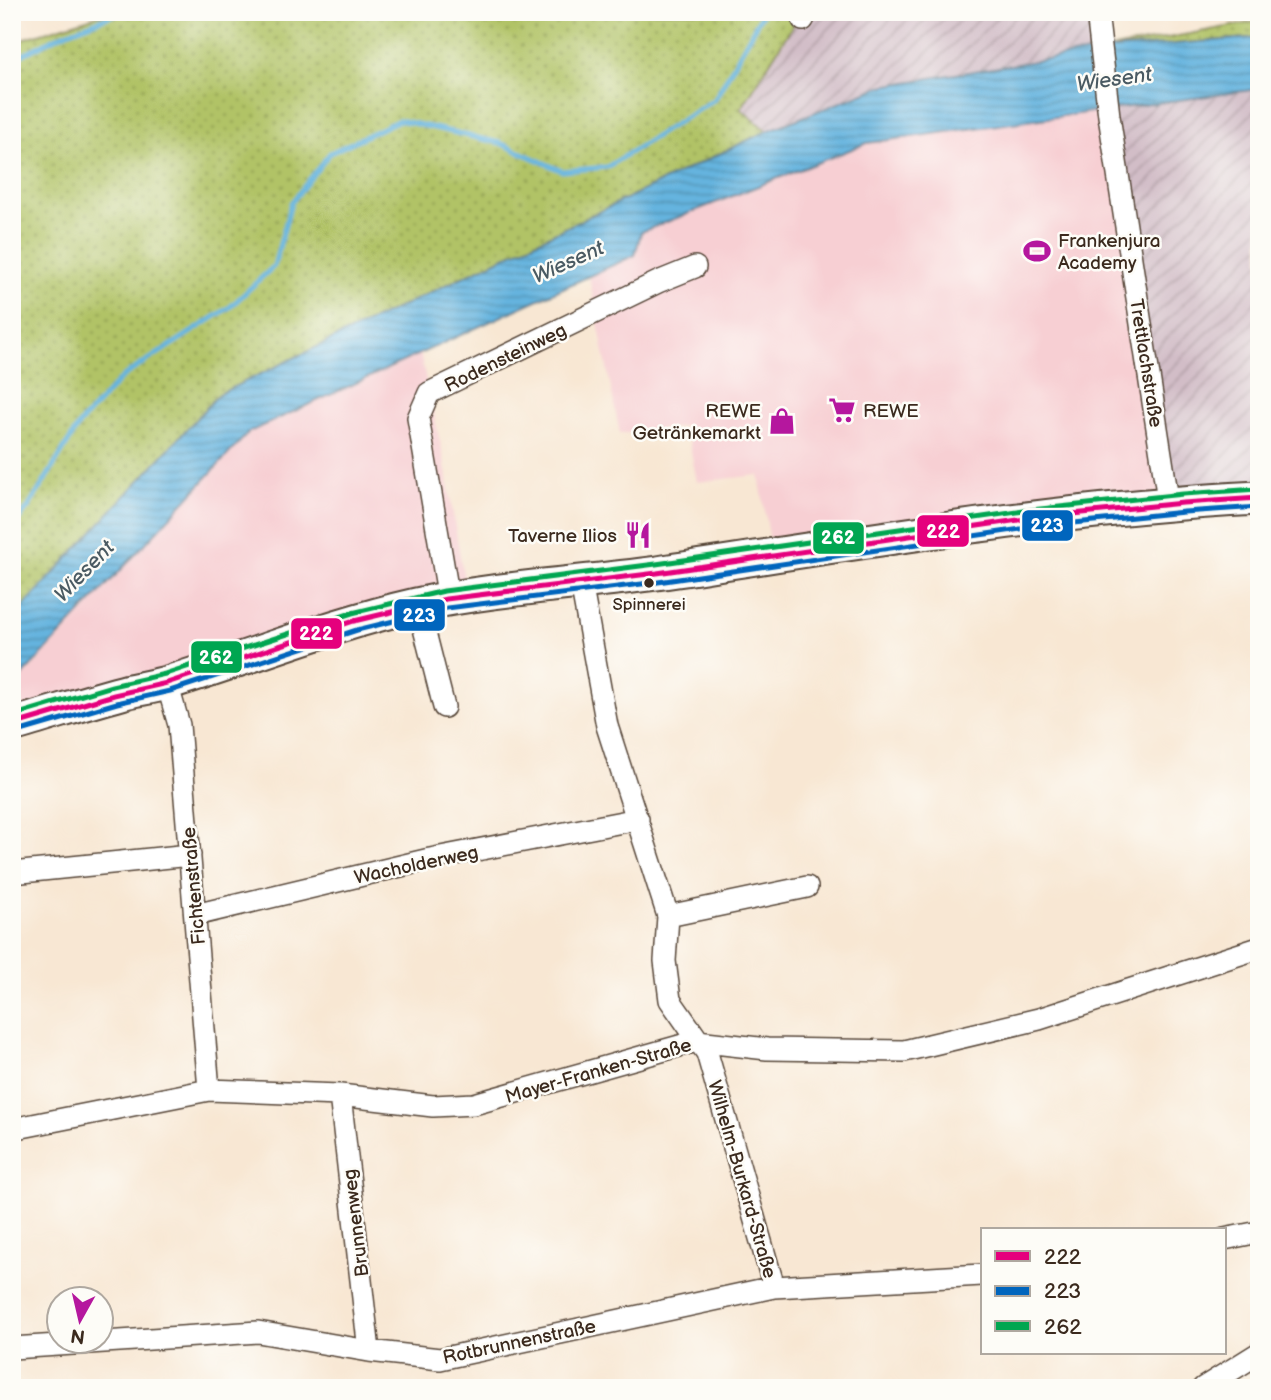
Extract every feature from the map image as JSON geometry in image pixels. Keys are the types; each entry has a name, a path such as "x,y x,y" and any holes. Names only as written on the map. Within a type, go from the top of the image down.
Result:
{"main road":[{"path":"12,725 129,691 167,683 302,637 434,602 966,527 1055,516 1259,498"}],"street":[{"name":"Trettlachstraße","path":"1097,12 1109,116 1168,506"},
{"name":"Rodensteinweg","path":"444,707 418,418 429,393 658,282 695,267"},
{"name":"Wilhelm-Burkard-Straße","path":"581,583 607,726 667,916 665,961 670,1000 707,1053 774,1287"},
{"name":"Fichtenstraße","path":"167,683 179,725 209,1090"},
{"name":"Wacholderweg","path":"195,915 430,859 638,819"},
{"path":"12,873 190,855"},
{"path":"667,916 807,887"},
{"name":"Mayer-Franken-Straße","path":"12,1129 209,1090 340,1095 433,1106 474,1104 697,1041 766,1049 904,1051 1039,1019 1259,948"},
{"name":"Brunnenweg","path":"340,1095 369,1351"},
{"path":"1226,1238 1259,1232"},
{"name":"Rotbrunnenstraße","path":"12,1348 258,1332 369,1351 440,1359 774,1287 981,1275"},
{"path":"1203,1388 1259,1353"}],"shaded area":[{"path":"801,12 1097,12 1103,50 882,86 767,131 741,109"},
{"path":"1259,89 1259,500 1172,502 1112,108"},
{"path":"1112,108 1172,502 770,542 759,475 697,482 686,426 620,434 589,277 635,255 641,232 867,143"},
{"path":"420,353 444,459 464,580 30,719 14,687 249,432"}],"green space":[{"path":"109,12 801,12 741,109 767,131 219,394 12,619 12,45 26,38"},
{"path":"1259,21 1259,37 1103,50"}],"water":[{"path":"1259,37 1259,89 867,143 641,232 635,255 249,432 12,687 12,619 219,394 767,131 882,86 1103,50"}],"waterway":[{"path":"12,60 63,34 121,12"},
{"name":"Wiesent","path":"12,527 28,508 80,423 122,377 230,307 274,266 291,203 330,153 399,120 500,143 562,171 607,167 715,99 763,12"}],"transit line":[{"name":"262","path":"12,716 112,686 165,674 352,613 444,591 656,564 1031,510 1258,489"},
{"name":"222","path":"12,725 114,695 167,683 354,621 446,599 657,573 1032,518 1259,498"},
{"name":"223","path":"14,733 117,703 170,691 357,630 447,608 658,582 1034,527 1259,507"}],"place":[{"name":"Frankenjura Academy","path":"1037,251"},
{"name":"REWE","path":"842,410"},
{"name":"REWE Getränkemarkt","path":"782,421"},
{"name":"Taverne Ilios","path":"638,535"},
{"name":"Spinnerei","path":"649,583"}]}
